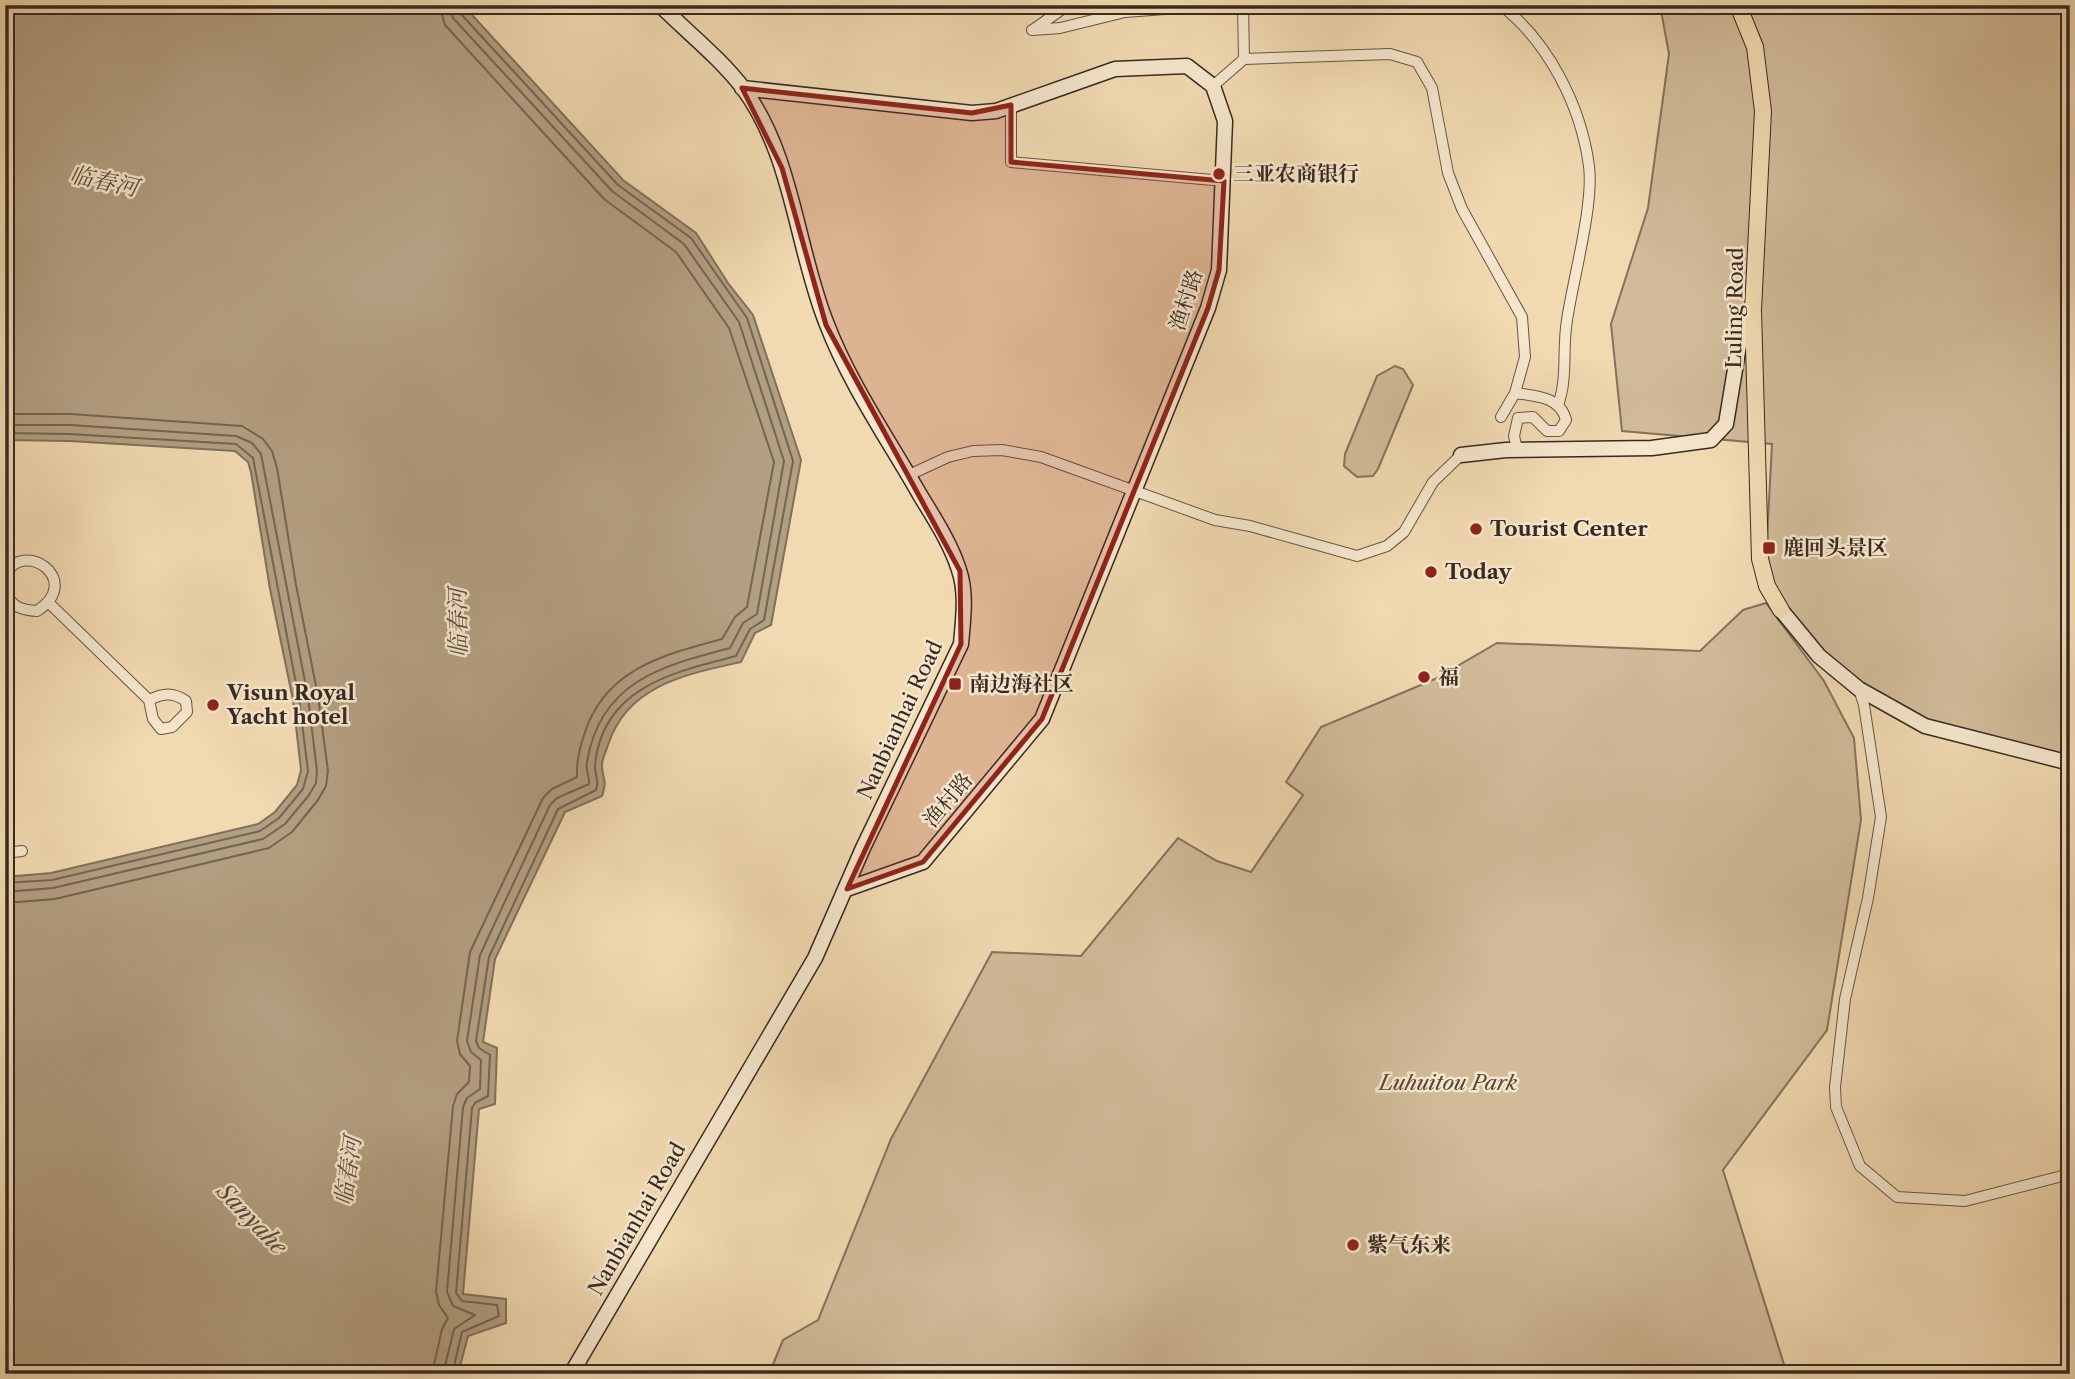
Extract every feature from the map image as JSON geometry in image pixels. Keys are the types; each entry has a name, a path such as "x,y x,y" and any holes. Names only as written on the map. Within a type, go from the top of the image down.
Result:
{"main road":[{"name":"Nanbianhai Road","path":"570,1374 815,958 863,848 961,644 964,613 960,571 826,325 812,285 782,168 742,88 660,5"},
{"name":"Luling Road","path":"1738,5 1755,47 1763,111 1754,310 1760,559 1767,586 1781,610"},
{"path":"742,88 972,113 1011,105 1115,69 1187,66 1213,86"},
{"name":"渔村路","path":"847,889 923,862 1042,719 1208,308 1219,270 1225,121 1213,86"},
{"path":"1461,455 1517,449 1652,448 1711,440 1726,424 1742,327 1754,310"},
{"path":"1781,610 1819,656 1859,689 1925,726 2070,763"}],"street":[{"path":"1068,5 1032,30 1060,28 1125,12 1218,5"},
{"path":"1243,5 1244,59"},
{"path":"1502,5 1538,39 1563,82 1590,167 1581,242 1566,324 1565,380 1558,405"},
{"path":"1213,86 1244,59 1390,54 1417,62 1432,88 1448,173 1462,209 1522,317 1525,357 1515,393 1501,418"},
{"path":"1011,105 1011,162 1224,181"},
{"path":"1515,393 1546,397 1558,405 1566,420 1559,432 1547,431 1533,417 1518,418 1514,436 1517,449"},
{"path":"909,475 948,457 973,451 1002,450 1041,457 1215,520 1250,526 1357,556 1387,546 1405,532 1433,482 1461,455"},
{"path":"5,576 17,564 28,560 39,561 53,575 55,586 48,602 37,611 8,609 5,592"},
{"path":"48,602 149,700"},
{"path":"1859,689 1864,705 1881,817 1868,898 1845,999 1835,1087 1836,1108 1860,1166 1897,1197 1965,1201 2070,1174"},
{"path":"5,853 22,851"}],"highlighted area":[{"path":"742,88 972,113 1011,105 1011,162 1224,181 1219,270 1208,308 1042,719 923,862 847,889 961,644 960,571 826,325 782,168"}],"green space":[{"path":"1660,5 2070,5 2070,760 1876,706 1796,625 1765,577 1772,444 1622,431 1611,324 1648,208 1669,54"},
{"path":"1395,366 1403,369 1413,385 1378,469 1373,476 1357,477 1344,466 1345,454 1377,376"},
{"name":"Luhuitou Park","path":"1766,603 1824,681 1854,738 1861,820 1827,1030 1723,1170 1787,1374 769,1374 783,1340 818,1320 891,1139 992,952 1081,956 1178,838 1217,861 1251,872 1303,795 1286,782 1321,727 1435,679 1497,643 1700,651 1743,610"}],"water":[{"path":"5,5 463,5 623,180 696,233 728,283 753,315 801,460 771,625 755,633 741,662 680,678 644,696 629,708 617,725 603,758 605,786 602,796 565,812 495,959 483,1042 497,1048 495,1104 479,1109 463,1294 506,1299 506,1323 468,1336 458,1374 5,1374 5,877 51,873 258,824 275,812 297,785 301,770 293,700 248,462 235,451 5,440"}],"place":[{"name":"三亚农商银行","path":"1219,174"},
{"name":"Tourist Center","path":"1476,529"},
{"name":"鹿回头景区","path":"1769,548"},
{"name":"Today","path":"1431,572"},
{"name":"福","path":"1424,677"},
{"name":"南边海社区","path":"955,684"},
{"name":"Visun Royal Yacht hotel","path":"213,705"},
{"name":"紫气东来","path":"1353,1245"}],"water label":[{"name":"临春河","path":"104,181"},
{"name":"临春河","path":"458,623"},
{"name":"临春河","path":"348,1171"},
{"name":"Sanyahe","path":"252,1219"}]}
